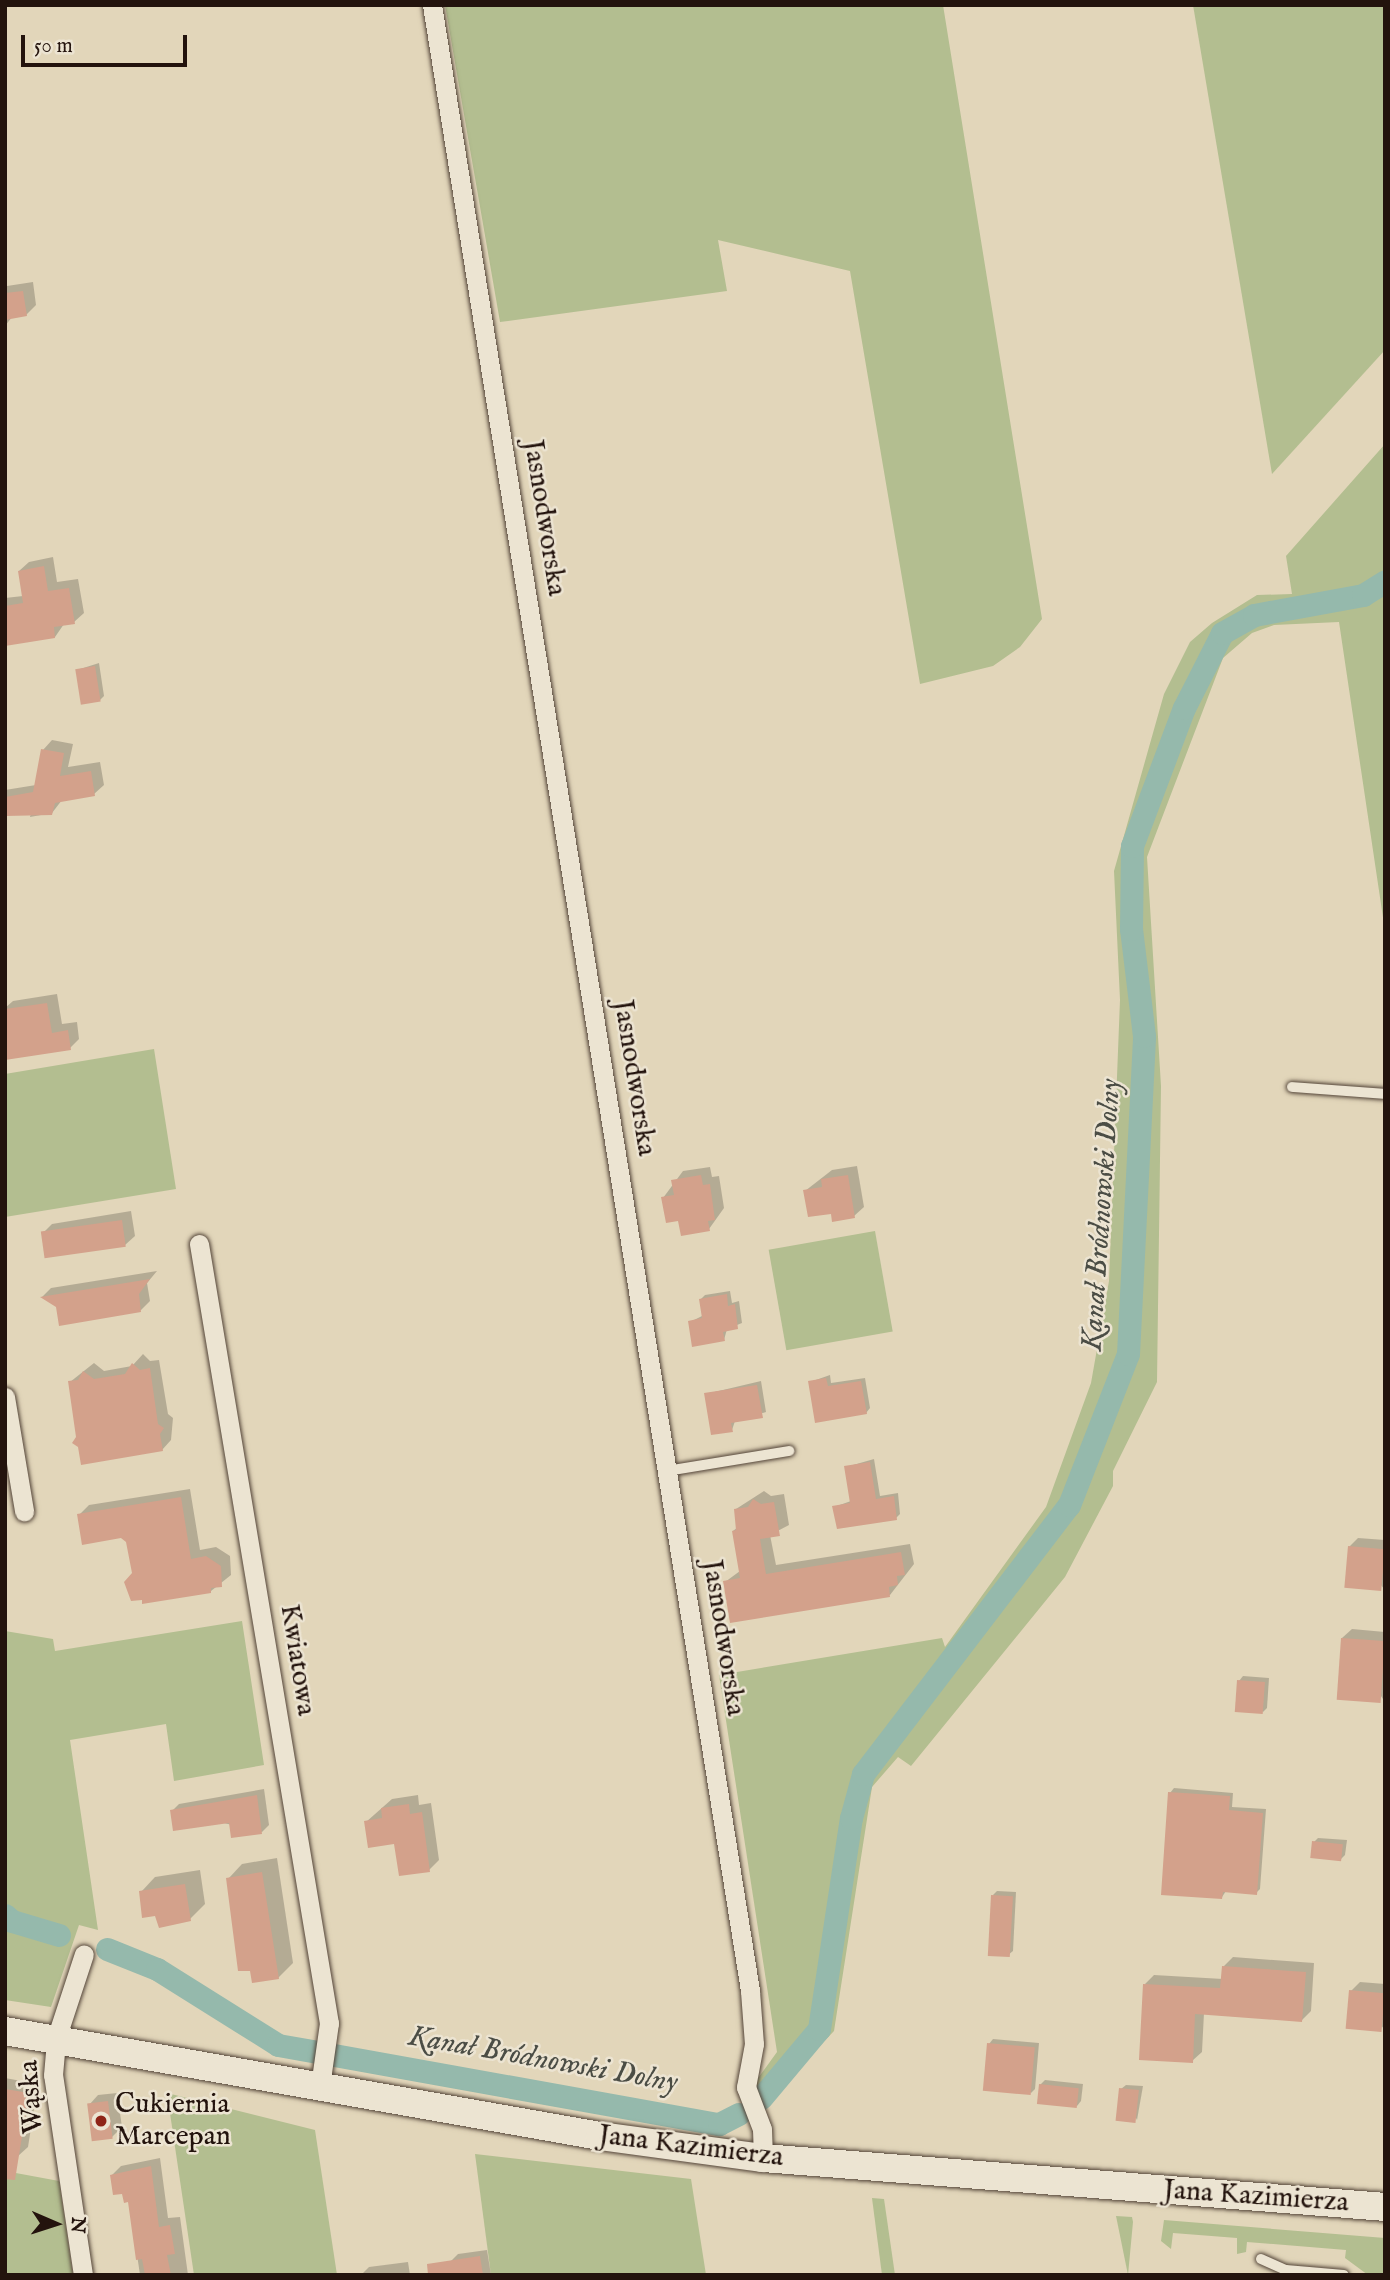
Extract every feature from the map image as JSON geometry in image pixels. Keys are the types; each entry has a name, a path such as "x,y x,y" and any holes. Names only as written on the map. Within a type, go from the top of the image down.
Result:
{"main road":[{"name":"Jana Kazimierza","path":"5,2031 600,2136 763,2158 1385,2207"}],"street":[{"name":"Jasnodworska","path":"432,5 750,1991 754,2044 746,2087 762,2129 763,2158"},
{"name":"Kwiatowa","path":"199,1244 329,2023 320,2086"},
{"path":"5,1397 24,1511"},
{"name":"Wąska","path":"83,2275 53,2075 56,2039 84,1954"}],"lane":[{"path":"1292,1087 1385,1094"},
{"path":"667,1471 789,1451"},
{"path":"1261,2259 1286,2270 1344,2275"}],"green space":[{"path":"445,5 943,5 1042,619 1020,647 993,666 920,684 850,271 718,240 727,291 500,322"},
{"path":"1193,5 1385,5 1385,350 1272,474"},
{"path":"1385,444 1385,931 1339,622 1274,625 1252,633 1223,658 1147,857 1161,1086 1157,1382 1113,1471 1113,1486 1065,1577 911,1766 898,1757 872,1787 834,2031 762,2107 756,2081 777,2052 719,1675 942,1638 945,1647 1046,1507 1091,1383 1109,1281 1120,1000 1114,871 1164,694 1190,642 1212,623 1257,595 1292,594 1286,556"},
{"path":"154,1049 176,1189 5,1217 5,1074"},
{"path":"875,1231 893,1331 786,1350 769,1250"},
{"path":"242,1621 264,1765 174,1781 166,1724 70,1740 98,1930 79,1925 51,2007 5,2000 5,1631 53,1639 55,1651"},
{"path":"167,2093 315,2130 337,2275 194,2275"},
{"path":"475,2154 691,2179 706,2275 491,2275"},
{"path":"5,2171 59,2181 73,2275 5,2275"},
{"path":"872,2198 884,2199 895,2275 882,2275"},
{"path":"1116,2216 1132,2217 1128,2275"},
{"path":"1164,2220 1385,2238 1385,2275 1368,2275 1345,2258 1346,2250 1247,2242 1246,2252 1237,2254 1237,2238 1173,2233 1171,2249 1161,2241"}],"building":[{"path":"23,291 27,316 5,320 5,293"},
{"path":"44,566 48,591 69,588 75,624 54,627 55,638 5,646 5,606 23,603 18,571"},
{"path":"95,666 101,702 81,705 75,669"},
{"path":"41,749 64,753 60,776 91,771 95,796 55,803 52,815 5,816 5,797 33,792"},
{"path":"47,1003 52,1033 68,1030 71,1050 5,1060 5,1009"},
{"path":"701,1175 703,1185 710,1184 715,1220 708,1221 710,1231 681,1236 678,1221 666,1223 661,1197 674,1195 671,1180"},
{"path":"848,1175 855,1218 832,1222 831,1214 808,1217 803,1190 822,1187 821,1179"},
{"path":"122,1220 126,1247 45,1258 41,1231"},
{"path":"150,1279 139,1294 141,1312 59,1326 56,1307 40,1297"},
{"path":"727,1294 728,1306 735,1304 738,1329 723,1332 725,1341 692,1347 688,1321 702,1318 699,1299"},
{"path":"132,1363 140,1370 150,1368 158,1424 164,1428 160,1434 163,1451 81,1465 78,1447 72,1443 76,1437 68,1381 78,1380 83,1371 94,1379 125,1374"},
{"path":"826,1378 828,1386 861,1381 867,1414 815,1423 808,1381"},
{"path":"757,1385 763,1418 731,1423 733,1432 711,1435 704,1393"},
{"path":"870,1462 876,1499 894,1496 897,1520 837,1529 832,1506 850,1503 844,1466"},
{"path":"181,1497 191,1559 206,1556 221,1566 222,1587 211,1588 211,1593 142,1604 142,1600 131,1601 124,1582 132,1573 126,1542 121,1538 82,1545 77,1514"},
{"path":"753,1499 761,1504 774,1502 780,1536 760,1539 766,1574 901,1552 905,1575 897,1576 898,1585 889,1587 890,1597 730,1623 723,1581 740,1578 732,1531 736,1530 734,1509 748,1507"},
{"path":"1348,1546 1385,1549 1381,1591 1344,1588"},
{"path":"1341,1638 1385,1641 1381,1703 1337,1700"},
{"path":"1237,1680 1265,1682 1263,1714 1235,1712"},
{"path":"1168,1792 1230,1796 1229,1810 1263,1813 1257,1895 1223,1892 1222,1899 1161,1895"},
{"path":"257,1795 262,1834 231,1838 229,1823 173,1831 170,1810"},
{"path":"409,1804 410,1814 422,1812 430,1872 399,1876 394,1844 368,1848 364,1821 382,1818 381,1808"},
{"path":"1312,1841 1343,1844 1341,1861 1310,1858"},
{"path":"262,1872 279,1979 252,1983 250,1971 238,1971 226,1878"},
{"path":"185,1884 191,1921 159,1928 155,1916 142,1918 139,1891"},
{"path":"991,1895 1013,1896 1010,1957 988,1956"},
{"path":"1222,1966 1306,1972 1302,2022 1195,2014 1193,2063 1139,2060 1143,1984 1220,1988"},
{"path":"1349,1990 1385,1993 1381,2032 1346,2029"},
{"path":"987,2043 1035,2047 1031,2095 983,2091"},
{"path":"1039,2084 1079,2088 1077,2108 1037,2104"},
{"path":"1119,2088 1139,2090 1135,2123 1116,2121"},
{"path":"5,2089 29,2093 15,2180 5,2179"},
{"path":"108,2101 113,2139 92,2141 87,2104"},
{"path":"151,2166 159,2227 170,2225 175,2254 167,2255 171,2275 145,2275 142,2259 136,2260 128,2202 124,2203 122,2194 113,2195 110,2175"},
{"path":"480,2256 483,2275 428,2275 427,2264"}],"waterway":[{"name":"Kanał Bródnowski Dolny","path":"761,2098 819,2029 851,1818 863,1774 1069,1505 1128,1354 1144,1036 1131,929 1132,846 1184,708 1222,633 1254,615 1363,595 1385,581"},
{"name":"Kanał Bródnowski Dolny","path":"5,1915 12,1921 59,1935"},
{"name":"Kanał Bródnowski Dolny","path":"107,1949 157,1969 278,2045 318,2052"},
{"name":"Kanał Bródnowski Dolny","path":"334,2055 719,2124 739,2114"}],"place":[{"name":"Cukiernia Marcepan","path":"101,2121"}]}
